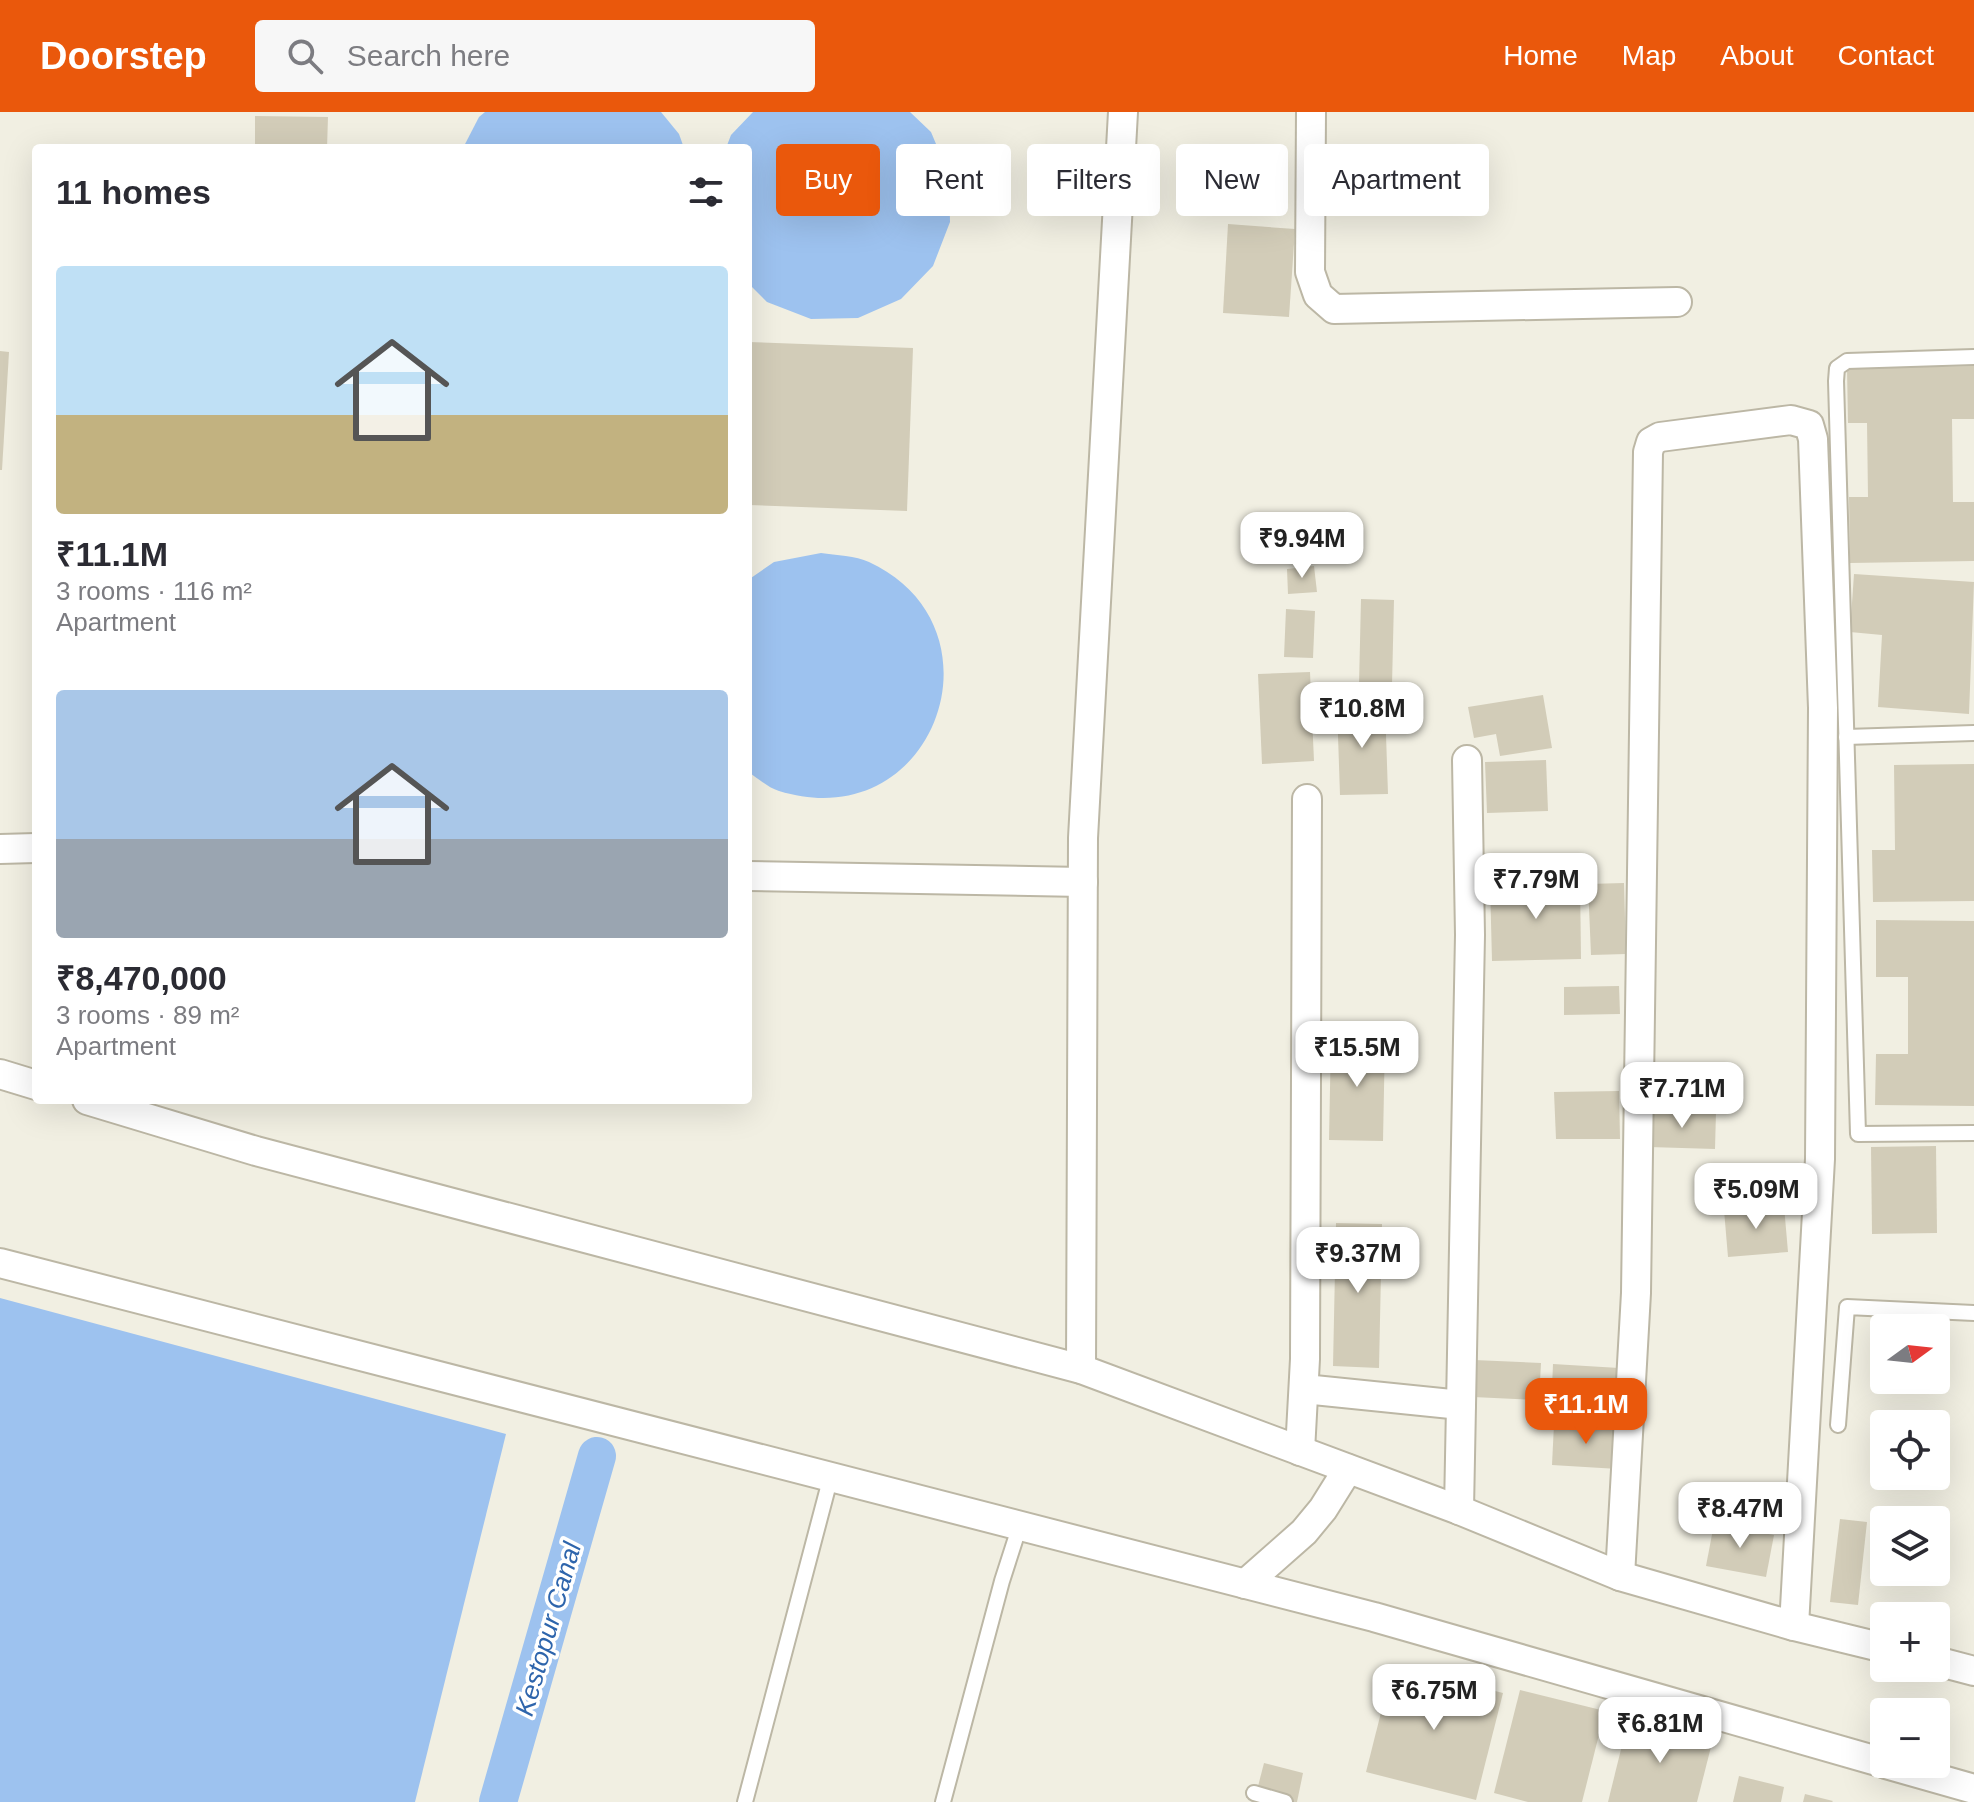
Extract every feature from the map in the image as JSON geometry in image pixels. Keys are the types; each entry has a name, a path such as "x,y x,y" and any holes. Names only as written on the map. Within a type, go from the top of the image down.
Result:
{"street":[{"path":"1081,1369 1083,838 1123,112"},
{"path":"1311,112 1310,272 1318,295 1334,309 1677,302"},
{"path":"1620,1576 1637,1278 1648,452 1651,442 1660,437 1791,420 1809,425 1813,439 1823,708 1820,1159 1794,1626"},
{"path":"1459,1510 1470,935 1467,760"},
{"path":"1300,1451 1304,1389 1307,799"},
{"path":"0,849 32,848"},
{"path":"752,876 1083,882"},
{"path":"0,1074 32,1084"},
{"path":"100,1104 256,1151 1081,1369 1459,1510 1620,1576 1870,1645"},
{"path":"0,1263 1016,1536 1245,1584 1389,1622 1870,1760"},
{"path":"1304,1389 1461,1405"},
{"path":"1245,1584 1304,1532 1323,1509 1348,1469"},
{"path":"1950,1665 1974,1671"},
{"path":"1935,1778 1974,1789"}],"lane":[{"path":"1974,357 1847,361 1837,368 1858,1134 1974,1133"},
{"path":"1846,737 1974,733"},
{"path":"1838,1425 1847,1307 1974,1313"},
{"path":"745,1802 827,1487"},
{"path":"943,1802 1016,1536"},
{"path":"1254,1793 1285,1802"}],"water":[{"path":"485,112 661,112 679,134 683,144 465,144 479,117"},
{"path":"753,112 910,112 931,132 936,144 896,144 896,216 950,216 933,266 901,299 858,318 811,319 767,302 752,287 752,144 728,144 731,135"},
{"path":"821,553 869,562 912,592 936,632 944,676 935,719 913,757 879,785 833,798 779,791 752,775 752,577 774,562"},
{"path":"0,1298 506,1434 415,1802 0,1802"}],"building":[{"path":"255,116 328,117 327,144 255,144"},
{"path":"1228,224 1295,229 1289,317 1223,313"},
{"path":"752,342 913,348 907,511 752,505"},
{"path":"0,351 9,352 2,470 0,470"},
{"path":"1974,366 1974,419 1952,419 1953,502 1974,502 1974,561 1850,563 1849,497 1868,497 1867,423 1848,423 1847,368"},
{"path":"1314,566 1317,592 1288,594 1287,569"},
{"path":"1854,574 1974,582 1969,714 1878,707 1882,635 1850,632"},
{"path":"1361,599 1394,600 1392,685 1359,685"},
{"path":"1286,609 1315,611 1313,658 1284,657"},
{"path":"1310,672 1314,761 1262,764 1258,674"},
{"path":"1543,695 1552,748 1500,756 1496,734 1474,738 1468,707"},
{"path":"1385,705 1388,794 1340,795 1337,706"},
{"path":"1546,760 1548,811 1487,813 1485,762"},
{"path":"1974,764 1974,901 1873,902 1872,850 1895,850 1894,765"},
{"path":"1580,880 1581,959 1492,961 1490,883"},
{"path":"1624,883 1626,954 1591,955 1588,884"},
{"path":"1876,920 1974,921 1974,1106 1875,1105 1876,1054 1908,1054 1908,977 1876,977"},
{"path":"1619,986 1620,1014 1564,1015 1564,987"},
{"path":"1331,1037 1385,1038 1383,1141 1329,1140"},
{"path":"1619,1091 1620,1139 1556,1139 1554,1092"},
{"path":"1649,1111 1716,1112 1715,1149 1649,1147"},
{"path":"1936,1146 1937,1233 1872,1234 1871,1147"},
{"path":"1784,1206 1788,1252 1728,1257 1724,1210"},
{"path":"1336,1223 1382,1224 1379,1368 1333,1366"},
{"path":"1474,1360 1541,1363 1539,1400 1473,1397"},
{"path":"1553,1364 1619,1368 1617,1414 1551,1411"},
{"path":"1554,1424 1620,1428 1618,1469 1552,1465"},
{"path":"1840,1519 1867,1522 1858,1605 1830,1602"},
{"path":"1714,1524 1774,1535 1766,1577 1706,1566"},
{"path":"1393,1665 1503,1693 1476,1800 1366,1772"},
{"path":"1520,1690 1605,1711 1582,1802 1528,1802 1494,1793"},
{"path":"1629,1717 1713,1739 1697,1802 1608,1802"},
{"path":"1264,1763 1303,1773 1297,1802 1268,1802 1255,1798"},
{"path":"1739,1776 1784,1787 1781,1802 1733,1802"},
{"path":"1805,1794 1833,1801 1803,1802"}],"waterway":[{"name":"Kestopur Canal","path":"498,1802 597,1456"}]}
